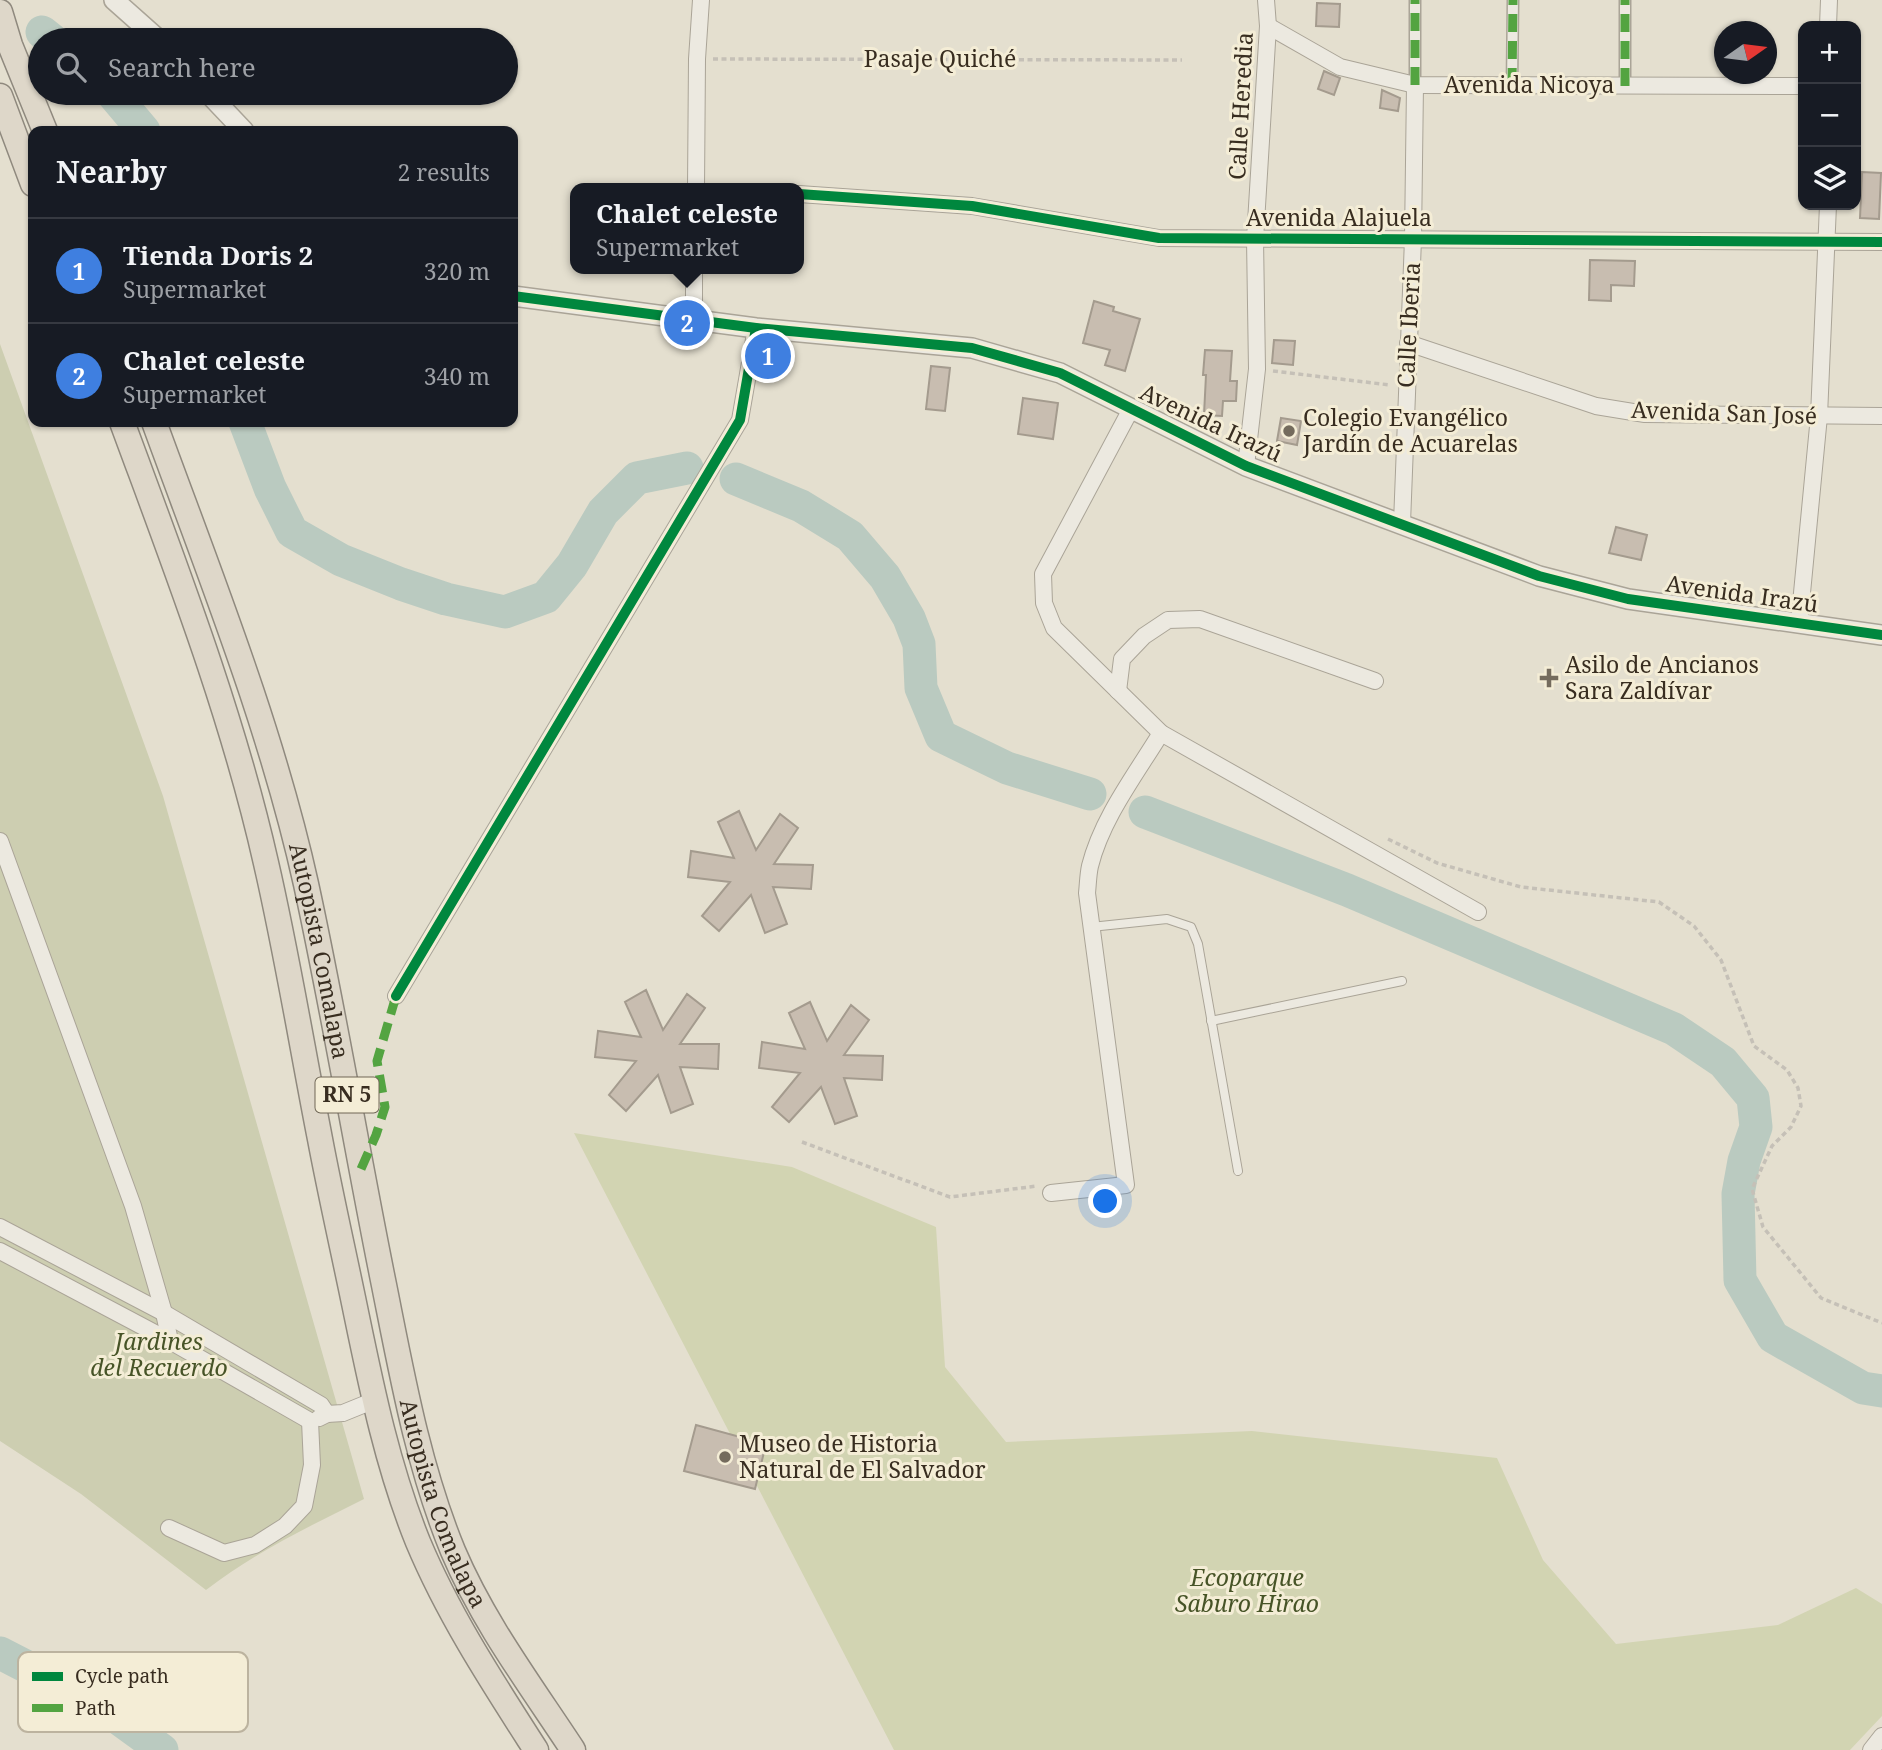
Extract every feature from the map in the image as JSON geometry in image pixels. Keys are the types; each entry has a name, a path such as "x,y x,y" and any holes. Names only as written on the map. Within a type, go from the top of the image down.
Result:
{"highway":[{"path":"0,12 28,89"},
{"path":"0,96 28,171"},
{"path":"34,105 43,126"},
{"name":"Autopista Comalapa","path":"124,427 203,651 260,835 374,1400 392,1469 419,1543 464,1636 536,1750"},
{"name":"Autopista Comalapa","path":"156,427 264,734 305,881 391,1325 419,1452 433,1499 473,1594 573,1750"}],"street":[{"path":"114,0 146,28"},
{"path":"696,183 697,59 701,0"},
{"name":"Calle Heredia","path":"1246,466 1257,369 1255,239 1268,26 1266,0"},
{"path":"1415,0 1415,85"},
{"path":"1512,86 1513,0"},
{"path":"1625,0 1625,86"},
{"path":"1828,21 1829,0"},
{"name":"Avenida Nicoya","path":"1268,26 1340,68 1415,85 1798,86"},
{"name":"Calle Iberia","path":"1402,523 1413,239 1415,85"},
{"path":"219,105 239,126"},
{"name":"Avenida Alajuela","path":"804,194 972,206 1159,238 1882,242"},
{"path":"1799,624 1819,416 1828,210"},
{"path":"694,274 694,318"},
{"name":"Avenida Irazú","path":"518,297 756,328 972,348 1060,373 1246,466 1539,576 1628,599 1882,635"},
{"path":"396,996 740,420 756,328"},
{"name":"Avenida San José","path":"1408,343 1596,406 1645,414 1882,416"},
{"path":"1130,409 1043,574 1044,603 1054,628 1161,733 1478,912"},
{"path":"1118,691 1122,659 1144,636 1168,620 1200,619 1375,681"},
{"path":"1051,1193 1126,1185 1087,893 1090,867 1101,837 1161,733"},
{"path":"0,841 133,1206 170,1341"},
{"path":"0,1227 164,1313 321,1405 327,1414"},
{"path":"0,1251 170,1341 310,1421"},
{"path":"310,1421 327,1414 344,1413 374,1400"},
{"path":"169,1528 224,1553 255,1545 285,1526 304,1506 312,1465 310,1421"},
{"path":"1871,1750 1882,1736"}],"lane":[{"path":"1091,927 1167,919 1191,927 1198,944 1238,1171"},
{"path":"1211,1021 1402,981"}],"path":[{"path":"1257,369 1406,387"},
{"path":"1376,834 1437,863 1521,887 1659,902 1694,926 1721,960 1754,1046 1787,1070 1798,1088 1801,1106 1791,1127 1772,1146 1752,1189 1763,1227 1821,1298 1882,1323"},
{"path":"802,1142 950,1198 1037,1186 1051,1193"}],"green space":[{"name":"Jardines del Recuerdo","path":"0,344 163,796 364,1499 263,1552 206,1590 81,1494 0,1441"},
{"name":"Ecoparque Saburo Hirao","path":"574,1133 792,1167 936,1227 945,1367 1006,1442 1252,1431 1497,1458 1543,1560 1616,1644 1778,1625 1856,1588 1882,1604 1882,1716 1850,1750 894,1750"}],"building":[{"path":"1317,3 1340,4 1339,27 1316,26"},
{"path":"1324,71 1340,78 1334,95 1318,89"},
{"path":"1382,90 1400,98 1398,111 1380,108"},
{"path":"1862,172 1881,173 1879,219 1860,218"},
{"path":"1590,260 1635,261 1634,286 1611,285 1611,301 1589,300"},
{"path":"1094,301 1114,307 1113,311 1140,319 1125,371 1105,365 1110,350 1083,343"},
{"path":"1274,340 1295,341 1293,365 1272,363"},
{"path":"765,346 793,351 790,369 762,364"},
{"path":"1205,350 1232,351 1230,381 1237,381 1236,401 1223,401 1222,416 1204,415"},
{"path":"931,366 950,368 945,411 926,409"},
{"path":"1023,398 1058,403 1053,439 1018,434"},
{"name":"Colegio Evangélico Jardín de Acuarelas","path":"1281,418 1301,421 1297,445 1277,441"},
{"path":"1616,527 1647,535 1641,560 1609,553"},
{"path":"739,811 756,850 780,814 798,828 774,864 813,865 811,889 773,887 787,924 765,933 751,895 719,931 702,916 730,882 688,877 691,851 734,858 718,822"},
{"path":"646,990 663,1030 687,994 705,1008 680,1044 719,1044 718,1069 680,1067 693,1104 671,1113 658,1075 626,1111 609,1095 636,1061 595,1057 598,1031 641,1037 625,1002"},
{"path":"810,1002 827,1041 851,1005 869,1020 844,1055 883,1056 882,1080 844,1078 857,1116 835,1124 821,1087 789,1122 772,1107 800,1073 759,1068 762,1042 805,1049 789,1013"},
{"name":"Museo de Historia Natural de El Salvador","path":"696,1425 766,1444 755,1489 684,1471"}],"waterway":[{"path":"122,105 140,126"},
{"path":"247,427 270,488 292,532 341,560 401,584 446,599 505,612 546,597 572,565 603,512 637,478 687,468"},
{"path":"736,479 801,506 850,536 885,577 909,618 919,644 921,688 941,736 1007,768 1090,794"},
{"path":"1145,812 1347,890 1674,1029 1723,1062 1753,1098 1756,1127 1744,1161 1738,1194 1740,1280 1773,1337 1863,1388 1882,1391"},
{"path":"0,1653 18,1662"},
{"path":"137,1732 162,1750"}],"marked path":[{"path":"1415,0 1415,85"},
{"path":"1512,86 1513,0"},
{"path":"1625,0 1625,86"},
{"path":"361,1169 385,1107 377,1061 396,996"}],"cycle path":[{"path":"804,194 972,206 1159,238 1882,242"},
{"path":"518,297 756,328 972,348 1060,373 1246,466 1539,576 1628,599 1882,635"},
{"path":"396,996 740,420 756,328"}],"place":[{"name":"Chalet celeste","path":"687,323"},
{"name":"Tienda Doris 2","path":"768,356"},
{"name":"Colegio Evangélico Jardín de Acuarelas","path":"1289,431"},
{"name":"Asilo de Ancianos Sara Zaldívar","path":"1549,678"},
{"name":"Museo de Historia Natural de El Salvador","path":"725,1457"}]}
